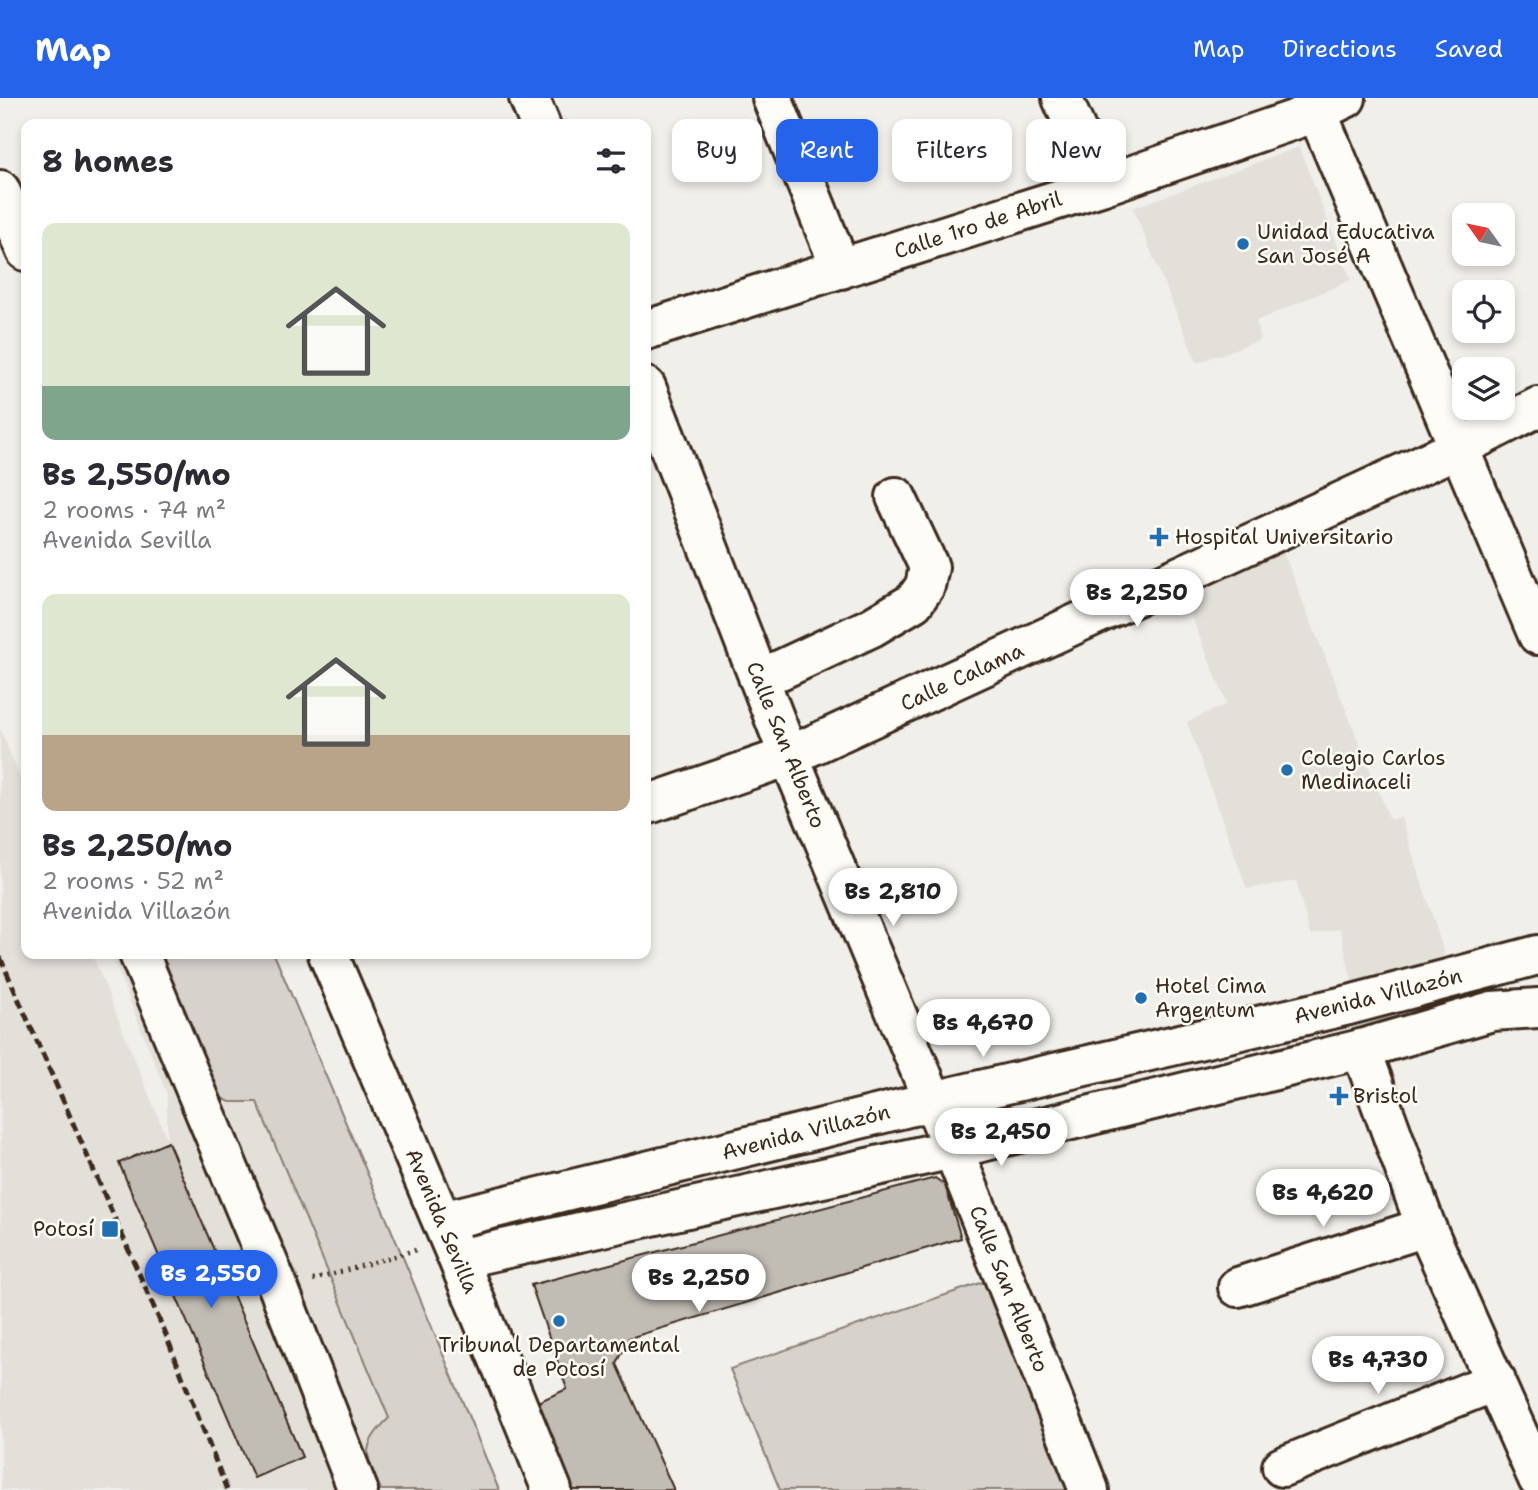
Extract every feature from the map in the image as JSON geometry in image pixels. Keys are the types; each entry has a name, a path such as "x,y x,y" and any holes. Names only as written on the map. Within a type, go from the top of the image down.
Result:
{"street":[{"path":"529,98 538,119"},
{"path":"772,98 841,269"},
{"path":"1062,98 1101,186"},
{"path":"1325,103 1460,447 1538,635"},
{"name":"Calle 1ro de Abril","path":"651,328 1101,186 1325,103"},
{"path":"0,190 21,239"},
{"name":"Calle San Alberto","path":"651,400 789,756 953,1149 1089,1490"},
{"name":"Calle Calama","path":"651,803 789,756 1460,447 1538,407"},
{"path":"758,677 780,670 872,627 914,602 925,586 929,567 896,497"},
{"name":"Avenida Villazón","path":"442,1221 933,1101 1349,1005 1538,955"},
{"path":"141,959 279,1289 358,1490"},
{"name":"Avenida Sevilla","path":"330,959 458,1259 552,1490"},
{"name":"Avenida Villazón","path":"458,1259 953,1149 1362,1049 1492,1011 1538,1008"},
{"path":"1362,1049 1426,1227 1538,1479"},
{"path":"1238,1287 1426,1227"},
{"path":"1282,1467 1496,1381"}],"path":[{"path":"329,1277 402,1255"}],"shaded area":[{"name":"Unidad Educativa San José A","path":"1299,147 1351,280 1256,321 1260,340 1197,363 1133,208"},
{"name":"Colegio Carlos Medinaceli","path":"1282,549 1390,820 1401,817 1447,962 1353,986 1340,929 1310,935 1296,881 1247,889 1187,722 1227,704 1183,596"},
{"path":"0,728 21,780 21,959 94,959 167,1139 167,1094 113,959 276,959 499,1490 1,1490"},
{"path":"155,959 276,959 499,1490 381,1490 368,1452 373,1437 389,1418 257,1102 230,1102 214,1094"},
{"path":"989,1280 1070,1490 780,1490 730,1369"}],"building":[{"path":"168,1142 302,1457 254,1478 119,1163"},
{"path":"935,1178 945,1185 961,1238 629,1338 617,1364 674,1490 569,1490 531,1405 567,1389 531,1285"}],"railway":[{"path":"0,957 166,1335 227,1490"}],"place":[{"name":"Unidad Educativa San José A","path":"1243,244"},
{"name":"Hospital Universitario","path":"1159,537"},
{"name":"Colegio Carlos Medinaceli","path":"1287,770"},
{"name":"Hotel Cima Argentum","path":"1141,998"},
{"name":"Bristol","path":"1339,1096"},
{"name":"Potosí","path":"110,1229"},
{"name":"Tribunal Departamental de Potosí","path":"559,1321"}]}
